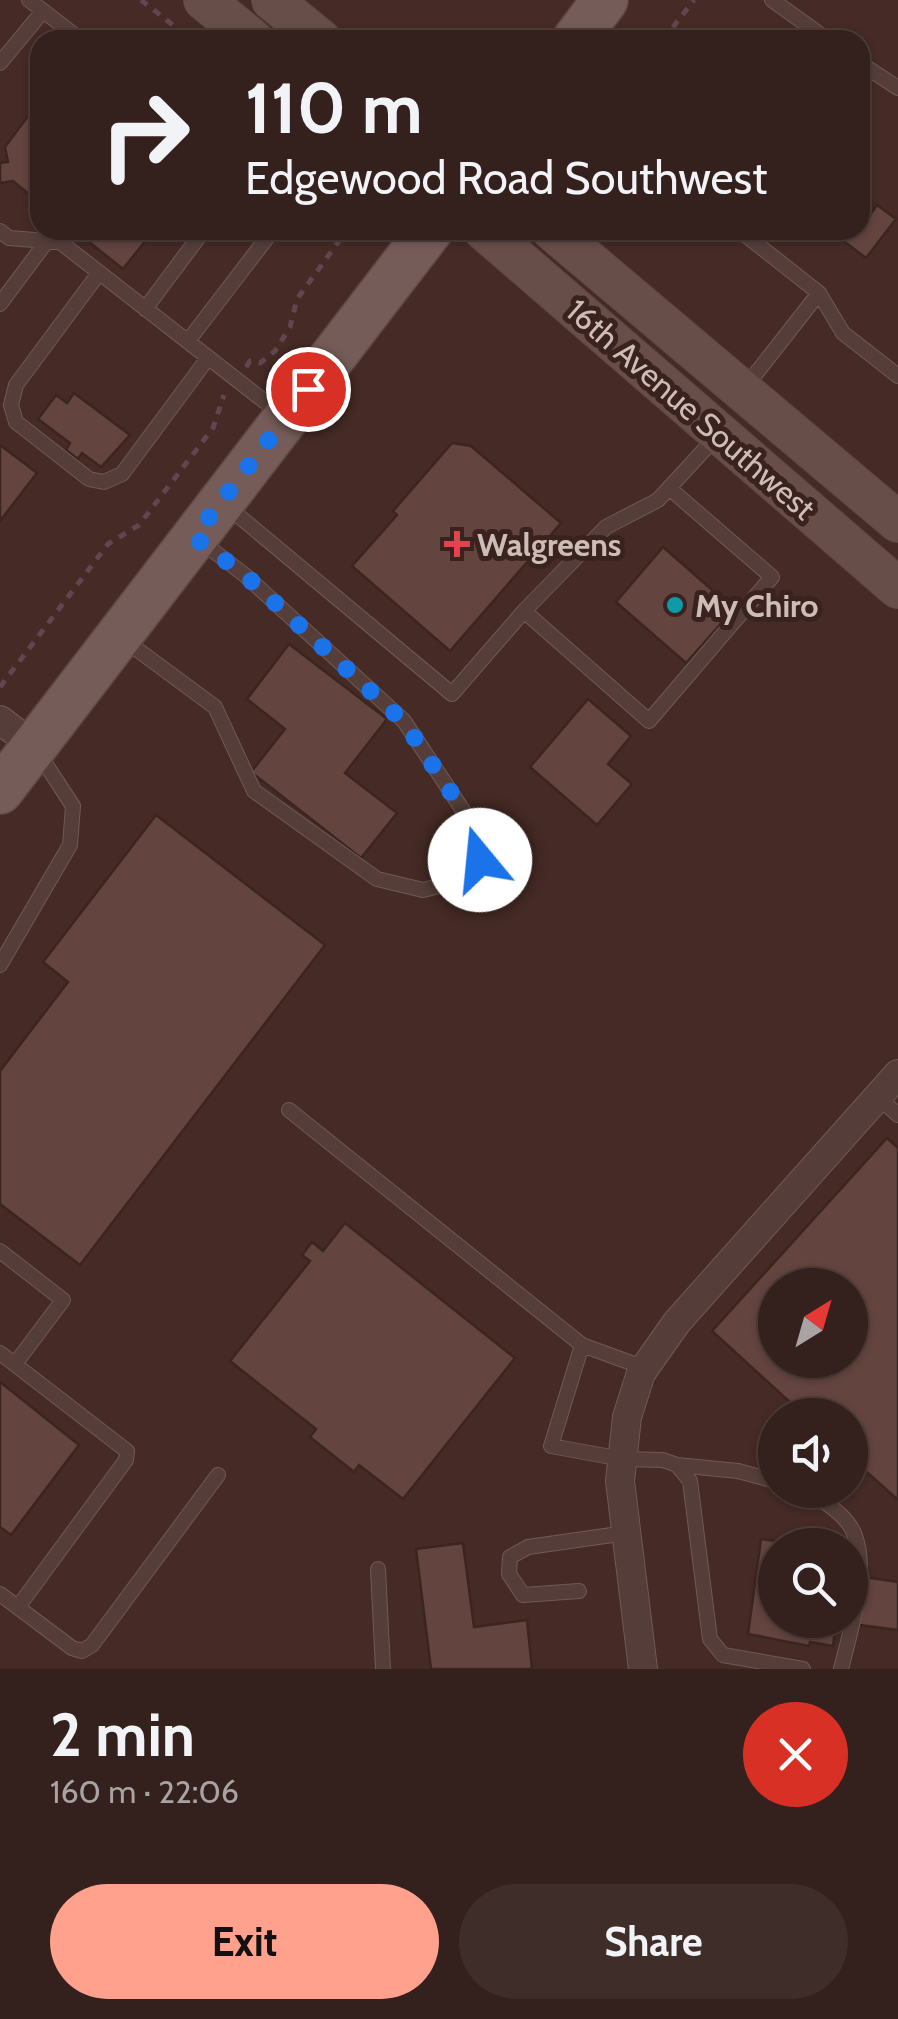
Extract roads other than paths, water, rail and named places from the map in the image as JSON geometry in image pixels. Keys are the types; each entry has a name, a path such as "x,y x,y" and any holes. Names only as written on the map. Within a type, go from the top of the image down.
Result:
{"main road":[{"path":"204,0 241,30"},
{"path":"272,0 309,30"},
{"path":"582,30 605,0"},
{"path":"0,791 17,733 118,636 422,240"},
{"name":"16th Avenue Southwest","path":"496,240 898,588"},
{"name":"16th Avenue Southwest","path":"564,240 898,522"}],"street":[{"path":"642,1669 620,1481 627,1417 645,1368 676,1322 888,1106 898,1074"}],"lane":[{"path":"29,0 68,30"},
{"path":"772,0 814,30"},
{"path":"0,64 43,11"},
{"path":"870,70 896,88"},
{"path":"0,231 9,238 30,240"},
{"path":"34,240 60,242 286,418"},
{"path":"145,308 196,240"},
{"path":"188,342 265,240"},
{"path":"752,240 819,293 843,333 898,376"},
{"path":"0,304 47,241"},
{"path":"100,273 16,385 11,405 16,422 89,479 104,482 122,474 208,358"},
{"path":"744,390 819,293"},
{"path":"222,502 452,694 524,611 606,527 658,500 720,432"},
{"path":"524,611 649,721 772,577 669,488"},
{"path":"118,636 214,707 254,791 377,879 423,890 461,881 480,860 474,827 404,722 246,576 194,537"},
{"path":"0,965 70,845 74,806 17,733"},
{"path":"290,1110 582,1345 645,1368"},
{"path":"0,1251 64,1300 15,1364"},
{"path":"582,1345 550,1446 758,1476"},
{"path":"0,1352 127,1452 126,1460 18,1608"},
{"path":"677,1464 690,1480 710,1639 716,1650 723,1655 803,1669"},
{"path":"0,1594 72,1648 82,1651 92,1645 218,1475"},
{"path":"832,1508 856,1537 859,1576 841,1669"},
{"path":"578,1591 523,1595 509,1574 510,1557 528,1546 626,1533"},
{"path":"378,1568 383,1669"}],"place":[{"name":"Walgreens","path":"457,544"},
{"name":"My Chiro","path":"675,605"}]}
